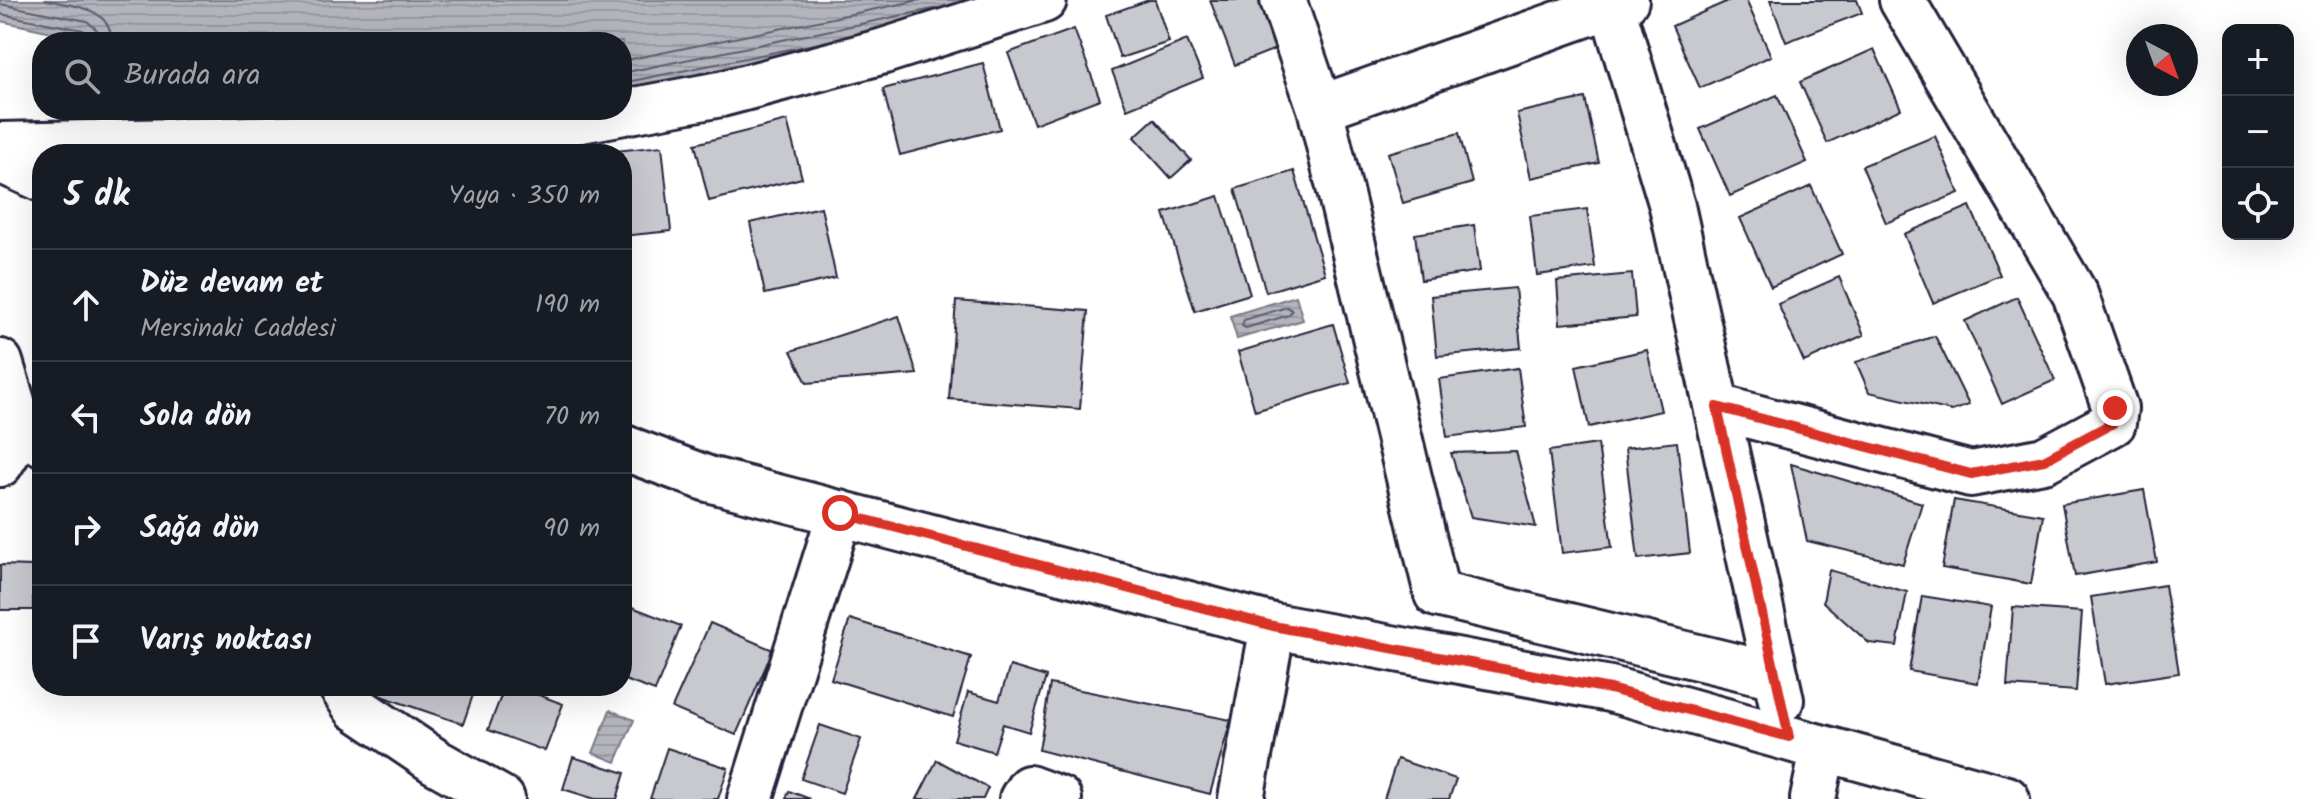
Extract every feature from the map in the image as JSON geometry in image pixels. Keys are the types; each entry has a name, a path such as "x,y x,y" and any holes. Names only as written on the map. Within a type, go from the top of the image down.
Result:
{"street":[{"path":"632,110 721,94 884,51 1044,0"},
{"path":"1283,0 1320,108 1437,594 1776,676"},
{"path":"1717,407 1971,474 2044,460 2113,423 2115,408 2075,294 1902,0"},
{"path":"1320,108 1619,3 1672,206 1776,676 1806,744 1813,799"},
{"path":"44,144 543,127 581,120"},
{"path":"0,145 32,144"},
{"path":"0,160 32,174"},
{"path":"0,362 21,446"},
{"path":"632,451 708,479 1273,626 1610,689 2007,799"},
{"path":"750,799 840,513"},
{"path":"1241,799 1273,626"},
{"path":"348,696 356,708 436,762 502,799"},
{"path":"1022,799 1029,788 1059,799"}],"water":[{"path":"0,0 1070,0 632,89 632,32 52,32 0,21"},
{"path":"1296,296 1303,320 1237,339 1230,316"},
{"path":"610,710 634,720 616,762 593,753"}],"building":[{"path":"1155,0 1169,42 1120,58 1106,15"},
{"path":"1210,0 1260,0 1278,48 1235,65"},
{"path":"1730,0 1746,0 1771,56 1700,88 1672,26"},
{"path":"1770,0 1857,0 1862,13 1786,42"},
{"path":"1074,29 1100,99 1034,124 1008,53"},
{"path":"1187,40 1203,78 1127,109 1112,71"},
{"path":"1874,49 1901,109 1827,143 1800,82"},
{"path":"983,63 1000,129 900,155 883,89"},
{"path":"1777,95 1807,162 1730,196 1700,129"},
{"path":"1585,98 1599,163 1531,178 1517,113"},
{"path":"1154,119 1191,160 1171,178 1134,137"},
{"path":"787,121 802,178 709,201 695,144"},
{"path":"1459,133 1472,183 1403,203 1388,153"},
{"path":"1935,136 1959,193 1886,223 1862,166"},
{"path":"662,146 671,231 632,235 632,149"},
{"path":"1294,171 1325,274 1266,292 1235,189"},
{"path":"1811,186 1842,254 1771,287 1740,218"},
{"path":"1219,196 1250,294 1195,311 1164,213"},
{"path":"1970,206 2000,275 1933,303 1904,234"},
{"path":"821,207 836,278 765,294 750,223"},
{"path":"1587,209 1595,267 1537,275 1530,216"},
{"path":"1474,225 1480,271 1421,280 1415,234"},
{"path":"1632,274 1636,317 1560,324 1557,281"},
{"path":"1839,277 1864,335 1804,362 1778,304"},
{"path":"1515,288 1521,348 1437,356 1431,296"},
{"path":"2017,297 2055,380 2002,404 1965,321"},
{"path":"956,301 1088,311 1080,409 949,399"},
{"path":"899,316 917,374 807,383 791,351"},
{"path":"1333,324 1350,383 1255,411 1238,352"},
{"path":"1935,336 1969,405 1952,411 1869,392 1856,362"},
{"path":"1647,350 1661,411 1589,427 1576,366"},
{"path":"1518,368 1526,427 1447,437 1439,379"},
{"path":"1677,442 1690,553 1638,559 1625,448"},
{"path":"1598,444 1612,547 1562,553 1549,451"},
{"path":"1516,451 1536,527 1471,517 1451,453"},
{"path":"1791,464 1922,503 1903,564 1807,541"},
{"path":"2144,490 2157,562 2075,576 2062,504"},
{"path":"1954,500 2043,515 2031,584 1942,568"},
{"path":"0,565 32,566 32,610 0,610"},
{"path":"1829,570 1907,592 1897,646 1869,643 1823,602"},
{"path":"2165,585 2179,673 2105,684 2091,597"},
{"path":"1922,596 1991,607 1978,683 1909,671"},
{"path":"632,607 681,626 655,691 632,683"},
{"path":"2013,607 2082,612 2076,691 2007,686"},
{"path":"850,619 971,657 953,717 831,679"},
{"path":"710,623 773,650 736,735 672,708"},
{"path":"1010,666 1046,677 1029,732 1003,724 994,752 954,740 968,692 999,701"},
{"path":"1050,684 1231,720 1210,794 1039,750"},
{"path":"381,696 473,696 463,724"},
{"path":"501,696 542,696 563,704 545,751 488,730"},
{"path":"820,725 861,739 842,793 801,779"},
{"path":"667,748 728,768 718,799 650,799"},
{"path":"573,757 625,773 617,799 595,799 563,789"},
{"path":"1397,759 1456,779 1449,799 1384,799"},
{"path":"937,760 988,788 983,799 917,799"},
{"path":"789,791 810,799 786,799"}],"route":[{"path":"840,513 1273,626 1610,689 1789,737 1717,407 1971,474 2044,460 2113,423 2115,408"}]}
